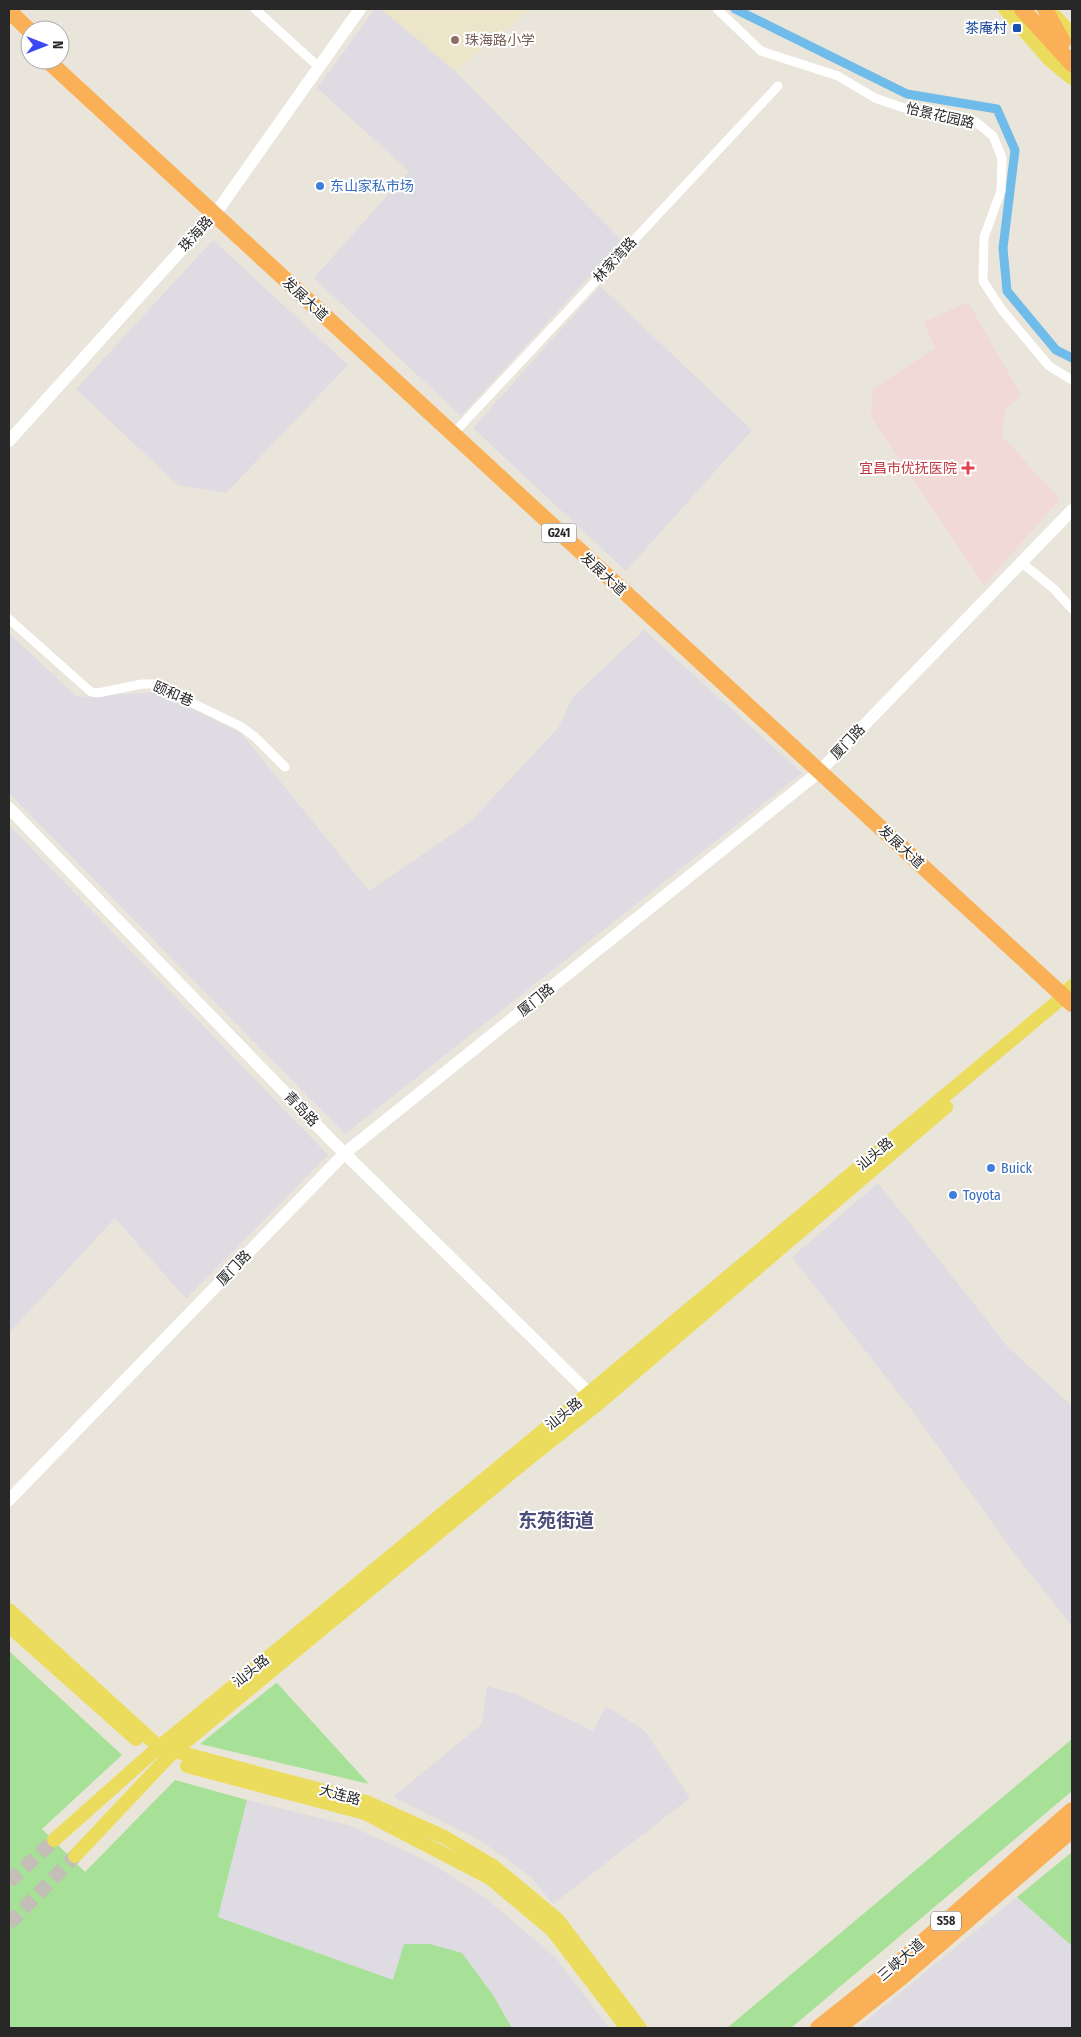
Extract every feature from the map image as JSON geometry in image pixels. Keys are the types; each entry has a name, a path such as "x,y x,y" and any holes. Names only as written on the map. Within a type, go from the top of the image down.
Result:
{"highway":[{"path":"1022,9 1072,64"},
{"path":"1036,9 1069,42"},
{"path":"1046,9 1069,42"},
{"path":"9,11 20,21"},
{"path":"9,24 20,34"},
{"name":"发展大道","path":"70,69 216,209 456,432 1070,995"},
{"name":"发展大道","path":"58,70 216,209"},
{"name":"三峡大道","path":"818,2028 892,1969 1072,1810"},
{"name":"三峡大道","path":"838,2028 902,1976 1072,1830"}],"main road":[{"path":"1005,9 1049,59 1072,78"},
{"name":"汕头路","path":"54,1840 155,1750 1070,995"},
{"name":"汕头路","path":"76,1856 170,1756 528,1459 599,1403 1070,995"},
{"name":"大连路","path":"9,1610 155,1750"},
{"name":"大连路","path":"9,1626 155,1750 365,1813 490,1878 552,1930 626,2028"},
{"name":"大连路","path":"170,1756 366,1802 444,1837 493,1866 558,1920 640,2028"}],"street":[{"path":"255,9 318,66"},
{"name":"珠海路","path":"318,66 355,9"},
{"name":"珠海路","path":"9,441 216,209 360,9"},
{"name":"怡景花园路","path":"717,9 760,51 838,76 875,98 907,109 976,122 993,136 1002,158 1001,191 984,237 983,281 1002,310 1049,366 1072,380"},
{"name":"林家湾路","path":"456,432 778,86"},
{"name":"珠海路","path":"9,432 216,209"},
{"name":"厦门路","path":"9,1500 345,1153 822,768 1072,510"},
{"path":"1022,563 1054,589 1072,609"},
{"name":"颐和巷","path":"9,619 91,692 98,693 142,684 153,684 240,726 255,737 285,767"},
{"name":"青岛路","path":"9,808 345,1153 599,1403"}],"shaded area":[{"path":"375,9 381,9 455,71 622,241 461,416 314,278 409,171 317,88"},
{"name":"珠海路小学","path":"381,9 531,9 455,71"},
{"path":"213,240 348,365 226,493 178,485 76,389"},
{"path":"600,286 752,430 626,571 473,428"},
{"name":"宜昌市优抚医院","path":"968,302 1021,395 1005,411 1002,436 1060,499 984,586 871,417 873,389 935,348 924,322"},
{"path":"644,630 802,773 345,1134 9,793 9,633 77,697 158,692 241,733 369,891 470,822 558,728 573,697"},
{"path":"9,825 328,1155 186,1299 115,1218 9,1333"},
{"path":"878,1183 1008,1347 1072,1406 1072,1626 1014,1553 914,1413 792,1257"},
{"path":"487,1686 516,1694 593,1731 606,1706 645,1731 690,1798 553,1904 532,1878 483,1842 393,1797 482,1724"},
{"path":"247,1800 351,1826 431,1863 488,1900 556,1958 609,2028 512,2028 493,1995 462,1953 393,1980 218,1917"},
{"path":"1017,1897 1072,1946 1072,2028 857,2028"}],"green space":[{"path":"9,1651 122,1755 42,1829 85,1872 175,1780 247,1800 218,1917 393,1980 404,1944 430,1944 462,1953 493,1995 512,2028 9,2028"},
{"path":"277,1683 369,1784 200,1744"},
{"path":"1072,1739 1072,1791 791,2028 727,2028"},
{"path":"1072,1852 1072,1946 1017,1897"}],"waterway":[{"path":"735,9 907,94 997,109 1015,150 1003,248 1007,291 1056,350 1072,358"}],"tunnel":[{"path":"9,1882 54,1840"},
{"path":"9,1924 75,1856"}],"place":[{"name":"茶庵村","path":"1017,28"},
{"name":"珠海路小学","path":"455,40"},
{"name":"东山家私市场","path":"320,186"},
{"name":"宜昌市优抚医院","path":"968,468"},
{"name":"Buick","path":"991,1168"},
{"name":"Toyota","path":"953,1195"}],"district":[{"name":"东苑街道","path":"556,1520"}]}
